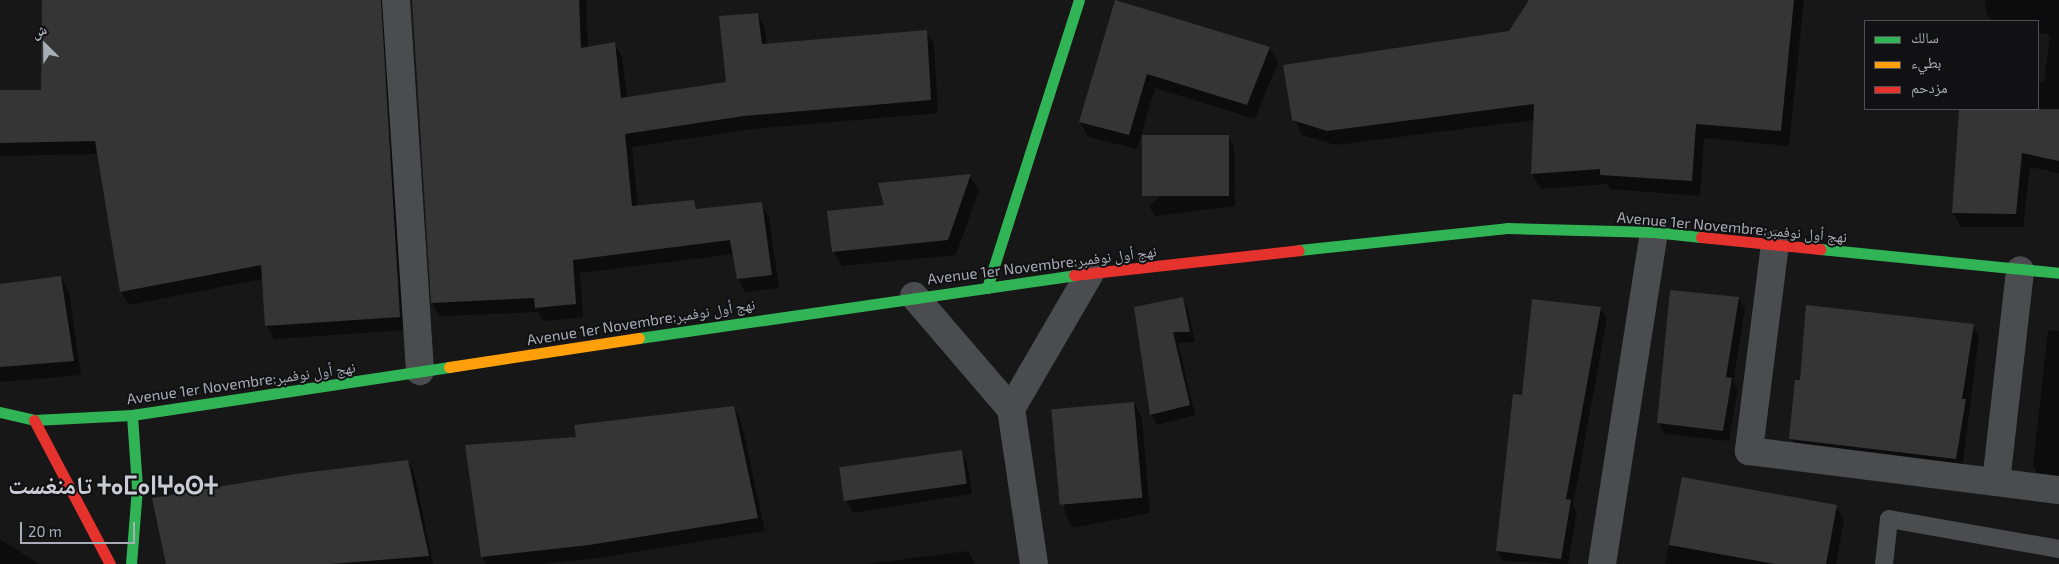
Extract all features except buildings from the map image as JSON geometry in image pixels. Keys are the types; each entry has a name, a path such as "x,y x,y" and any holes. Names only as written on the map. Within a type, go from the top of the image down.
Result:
{"main road":[{"path":"987,288 1079,0"},
{"name":"Avenue 1er Novembre;نهج أول نوفمبر","path":"0,412 34,420 132,415 914,296 987,288 1090,273 1507,228 1654,232 2059,273"},
{"path":"131,564 137,487 132,415"},
{"path":"34,420 110,564"}],"street":[{"path":"396,0 420,371"},
{"path":"1602,564 1654,232"},
{"path":"1775,244 1749,451 2059,490"},
{"path":"1996,482 2020,270"},
{"path":"1011,410 1090,273"},
{"path":"914,296 1011,410 1034,564"}],"lane":[{"path":"1884,564 1889,519 2059,549"}],"traffic: fast":[{"path":"987,288 1079,0"},
{"path":"1299,250 1507,228 1654,232 1701,237"},
{"path":"1820,249 2059,273"},
{"path":"639,338 1074,275"},
{"path":"0,412 34,420 132,415 449,367"},
{"path":"131,564 137,487 132,415"}],"traffic: slow":[{"path":"449,367 639,338"}],"traffic: jam":[{"path":"1701,237 1820,249"},
{"path":"1074,275 1299,250"},
{"path":"34,420 110,564"}],"district":[{"name":"تامنغست ⵜⴰⵎⴰⵏⵖⴰⵙⵜ","path":"113,484"}]}
